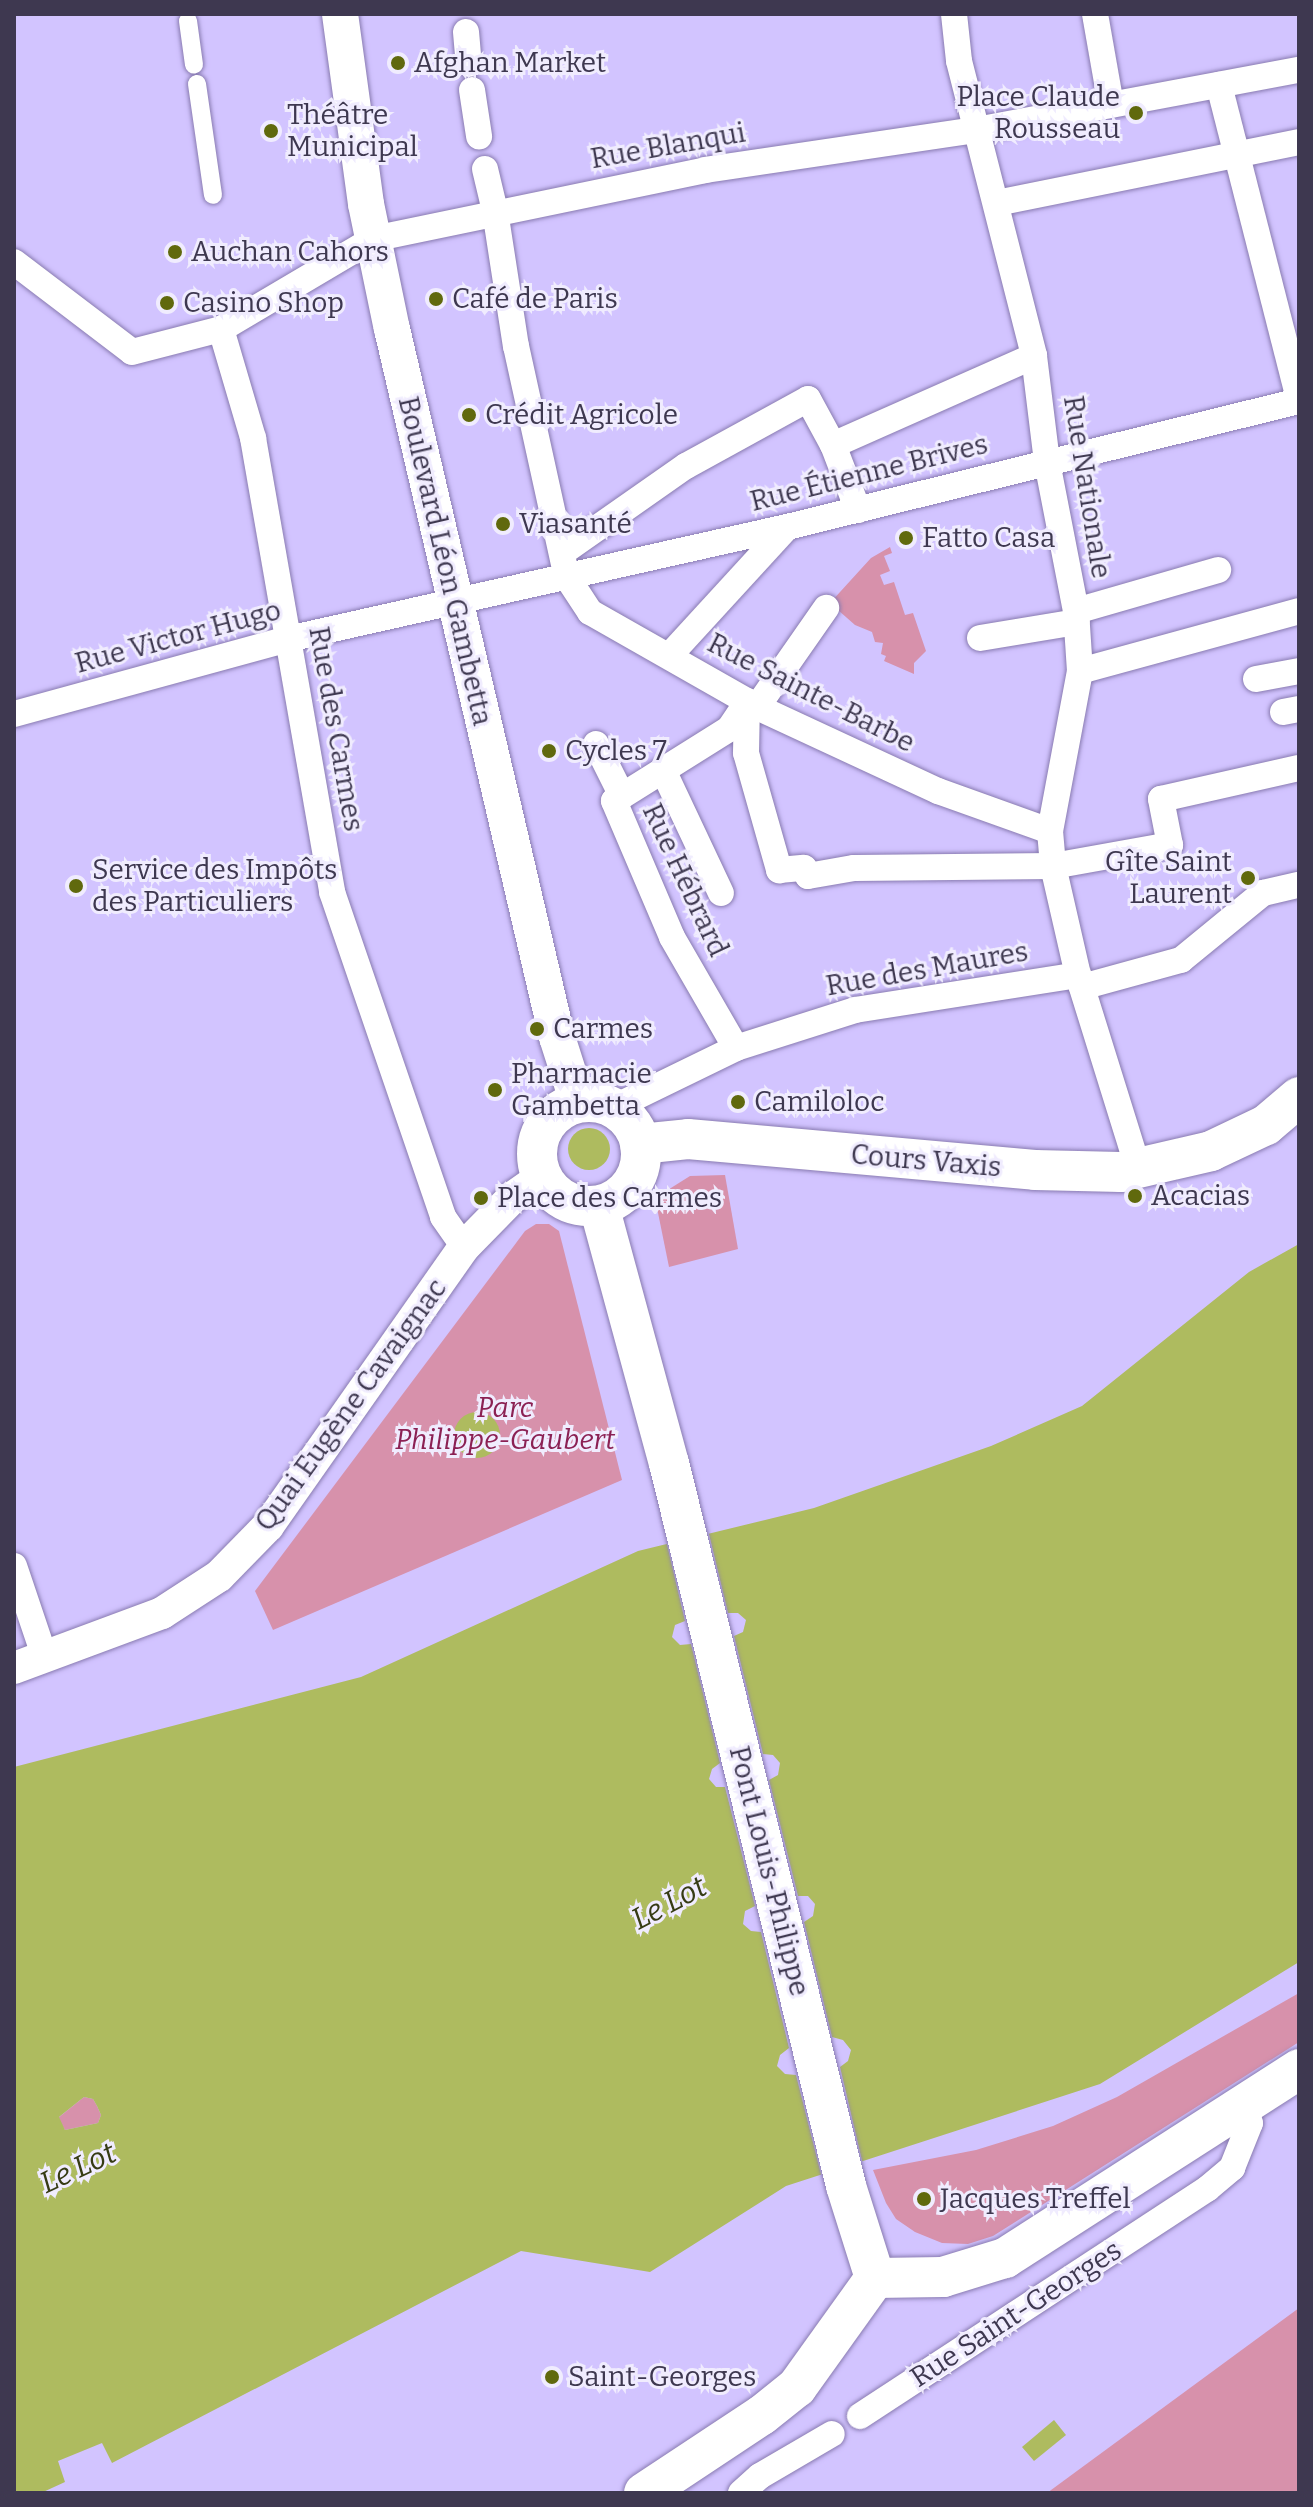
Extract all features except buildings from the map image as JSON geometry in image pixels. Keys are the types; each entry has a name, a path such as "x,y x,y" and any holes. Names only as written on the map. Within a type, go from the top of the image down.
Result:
{"main road":[{"name":"Boulevard Léon Gambetta","path":"340,14 373,239 453,604 557,1037 596,1105"},
{"name":"Cours Vaxis","path":"640,1144 688,1139 1035,1170 1121,1172 1211,1151 1266,1125 1299,1097"},
{"path":"596,1105 635,1129 640,1144 641,1160 628,1190 599,1206 568,1203 555,1195 540,1178 536,1150 540,1133 562,1109 596,1105"},
{"name":"Pont Louis-Philippe","path":"599,1206 669,1463 846,2186 875,2278"},
{"name":"Rue Saint-Georges","path":"875,2278 943,2277 1005,2258 1299,2069"},
{"path":"644,2493 762,2415 797,2387 875,2278"}],"street":[{"name":"Rue Nationale","path":"954,14 959,61 1034,356 1047,462 1076,616 1080,671 1050,831 1053,866 1080,981 1138,1168"},
{"path":"1095,14 1111,105"},
{"path":"188,21 213,195"},
{"path":"466,32 479,136"},
{"path":"977,130 1299,70"},
{"path":"1219,85 1241,161 1299,400"},
{"name":"Rue Blanqui","path":"14,262 132,352 221,329 373,239 495,211 705,170 977,130"},
{"path":"997,203 1241,161 1299,142"},
{"path":"485,169 495,211 516,346 565,564 686,466 808,399 833,445 858,510"},
{"name":"Rue des Carmes","path":"221,329 253,438 332,892 421,1144 443,1217 464,1247"},
{"path":"833,445 1034,356"},
{"name":"Rue Étienne Brives","path":"453,604 565,564 787,527 1299,400"},
{"path":"669,656 787,527"},
{"name":"Rue Sainte-Barbe","path":"565,564 590,612 752,704 938,791 1050,831"},
{"path":"980,638 1076,616 1218,570"},
{"name":"Rue Victor Hugo","path":"14,714 288,639 453,604"},
{"name":"Rue Hébrard","path":"736,1048 672,937 614,801 729,729 826,608"},
{"path":"1080,671 1299,611"},
{"path":"1256,679 1299,671"},
{"path":"752,704 746,753 779,870 804,868 808,876 854,868 1053,866 1170,845 1161,799 1299,768"},
{"path":"596,744 622,796"},
{"path":"663,770 721,893"},
{"name":"Rue des Maures","path":"596,1105 736,1048 855,1010 1080,981 1181,960 1263,893 1299,885"},
{"name":"Quai Eugène Cavaignac","path":"14,1668 162,1613 219,1576 268,1526 464,1247 513,1197 540,1178"},
{"path":"14,1566 45,1658"},
{"name":"Rue Saint-Georges","path":"860,2416 1207,2189 1232,2168 1250,2123 1243,2103"},
{"path":"741,2493 760,2476 832,2434"}],"green space":[{"path":"890,547 892,553 884,556 890,571 880,575 884,585 894,582 905,615 913,613 926,651 914,663 914,674 884,661 886,656 881,654 883,643 875,642 872,632 855,625 830,603 871,558"},
{"path":"725,1175 738,1249 669,1267 655,1198 690,1176"},
{"name":"Parc Philippe-Gaubert","path":"536,1224 549,1224 559,1231 622,1480 273,1630 255,1591 525,1231"},
{"path":"1299,1993 1299,2042 993,2236 968,2244 942,2243 915,2232 896,2219 886,2203 873,2170 976,2150 1053,2126 1117,2097"},
{"path":"84,2097 93,2099 97,2106 101,2115 98,2123 65,2130 58,2118"},
{"path":"1299,2308 1299,2493 1047,2493"}],"water":[{"path":"589,1128 604,1134 610,1149 604,1164 589,1170 574,1164 568,1149 574,1134"},
{"name":"Le Lot","path":"1299,1244 1299,1962 1100,2084 786,2186 650,2272 521,2251 112,2463 102,2443 58,2461 65,2482 41,2493 14,2493 14,1767 361,1677 638,1551 814,1508 991,1446 1082,1406 1249,1272","holes":["84,2097 93,2099 101,2115 98,2123 65,2130 59,2117"]},
{"path":"477,1412 493,1419 500,1435 493,1451 477,1458 461,1451 454,1435 461,1419"},
{"path":"1054,2420 1066,2435 1034,2461 1022,2447"}],"pier":[{"path":"708,1530 728,1613 738,1613 746,1620 743,1632 734,1636 763,1754 773,1755 780,1763 778,1775 769,1780 798,1896 808,1896 815,1904 813,1916 804,1922 832,2037 843,2040 851,2050 848,2061 840,2067 863,2165 822,2178 796,2075 785,2074 777,2066 780,2055 789,2048 761,1932 751,1931 743,1924 745,1911 755,1906 725,1787 716,1787 709,1779 712,1769 720,1763 691,1644 680,1645 672,1637 675,1625 685,1621 666,1540"}],"place":[{"name":"Afghan Market","path":"398,63"},
{"name":"Place Claude Rousseau","path":"1136,113"},
{"name":"Théâtre Municipal","path":"271,131"},
{"name":"Auchan Cahors","path":"175,252"},
{"name":"Café de Paris","path":"436,299"},
{"name":"Casino Shop","path":"167,303"},
{"name":"Crédit Agricole","path":"469,415"},
{"name":"Viasanté","path":"503,524"},
{"name":"Fatto Casa","path":"906,538"},
{"name":"Cycles 7","path":"549,751"},
{"name":"Gîte Saint Laurent","path":"1248,878"},
{"name":"Service des Impôts des Particuliers","path":"76,886"},
{"name":"Carmes","path":"537,1029"},
{"name":"Pharmacie Gambetta","path":"495,1090"},
{"name":"Camiloloc","path":"738,1102"},
{"name":"Acacias","path":"1135,1196"},
{"name":"Place des Carmes","path":"481,1198"},
{"name":"Jacques Treffel","path":"924,2199"},
{"name":"Saint-Georges","path":"552,2377"}]}
